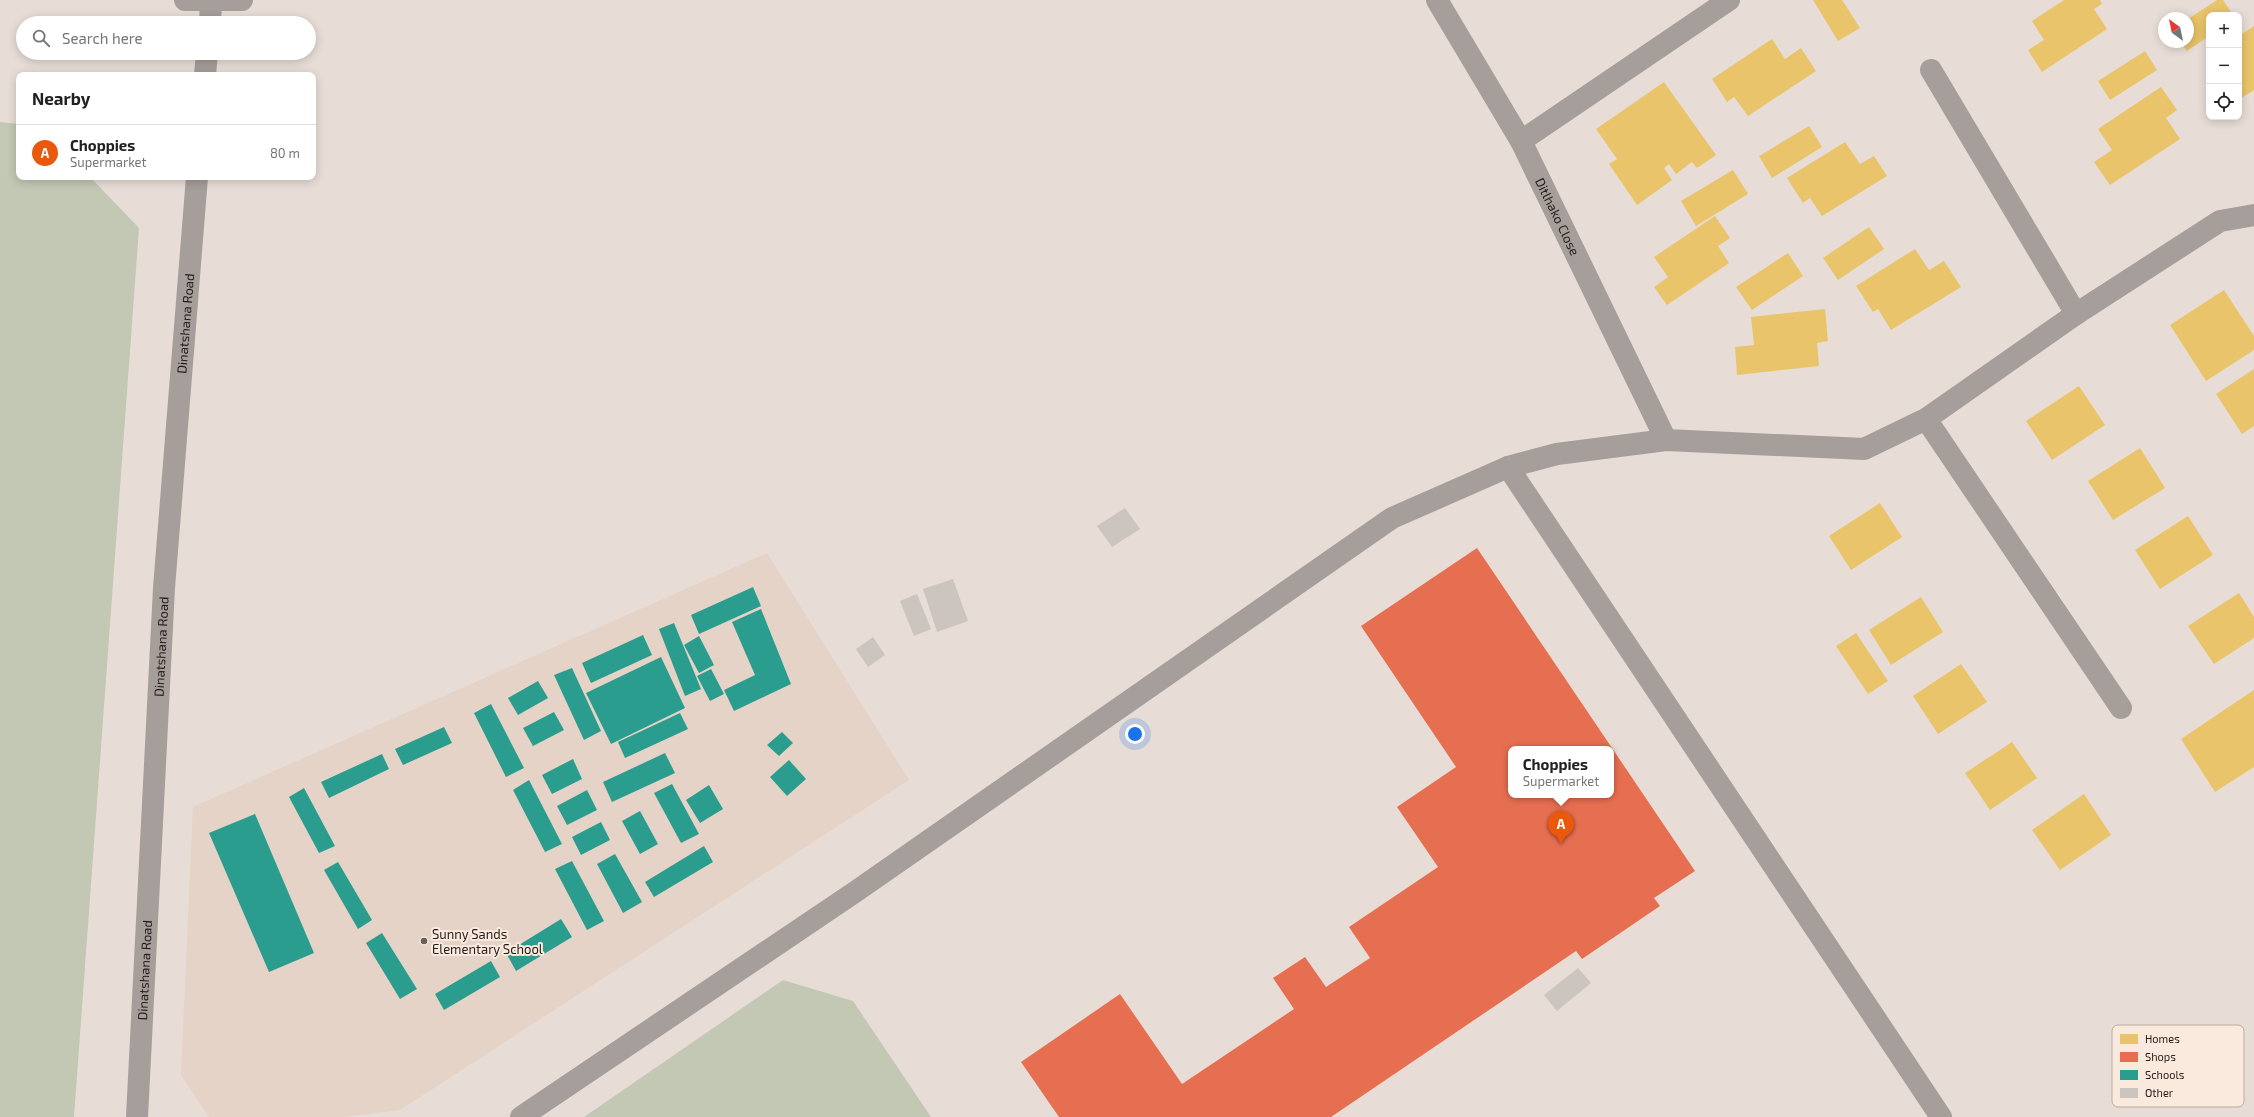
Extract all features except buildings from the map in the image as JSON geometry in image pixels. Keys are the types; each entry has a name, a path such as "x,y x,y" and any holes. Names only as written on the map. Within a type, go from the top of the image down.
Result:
{"street":[{"path":"185,0 212,2 242,0"},
{"name":"Ditlhako Close","path":"1437,0 1521,140 1666,440"},
{"path":"1521,140 1728,0"},
{"path":"211,16 212,2"},
{"path":"206,72 207,60"},
{"path":"1931,70 2076,314"},
{"name":"Dinatshana Road","path":"137,1117 164,588 197,180"},
{"path":"521,1117 856,892 1392,518 1508,466 1557,454 1666,440 1864,449 1926,419 2076,314 2220,220 2254,215"},
{"path":"1926,419 2121,708"},
{"path":"1508,466 1941,1117"}],"shaded area":[{"name":"Sunny Sands Elementary School","path":"767,553 909,780 400,1110 343,1117 209,1117 181,1075 193,807"}],"green space":[{"path":"0,122 16,124 16,180 93,180 139,228 74,1117 0,1117"},
{"path":"783,980 853,1001 931,1117 584,1117"}],"place":[{"name":"Choppies","path":"1561,844"},
{"name":"Sunny Sands Elementary School","path":"424,941"}]}
